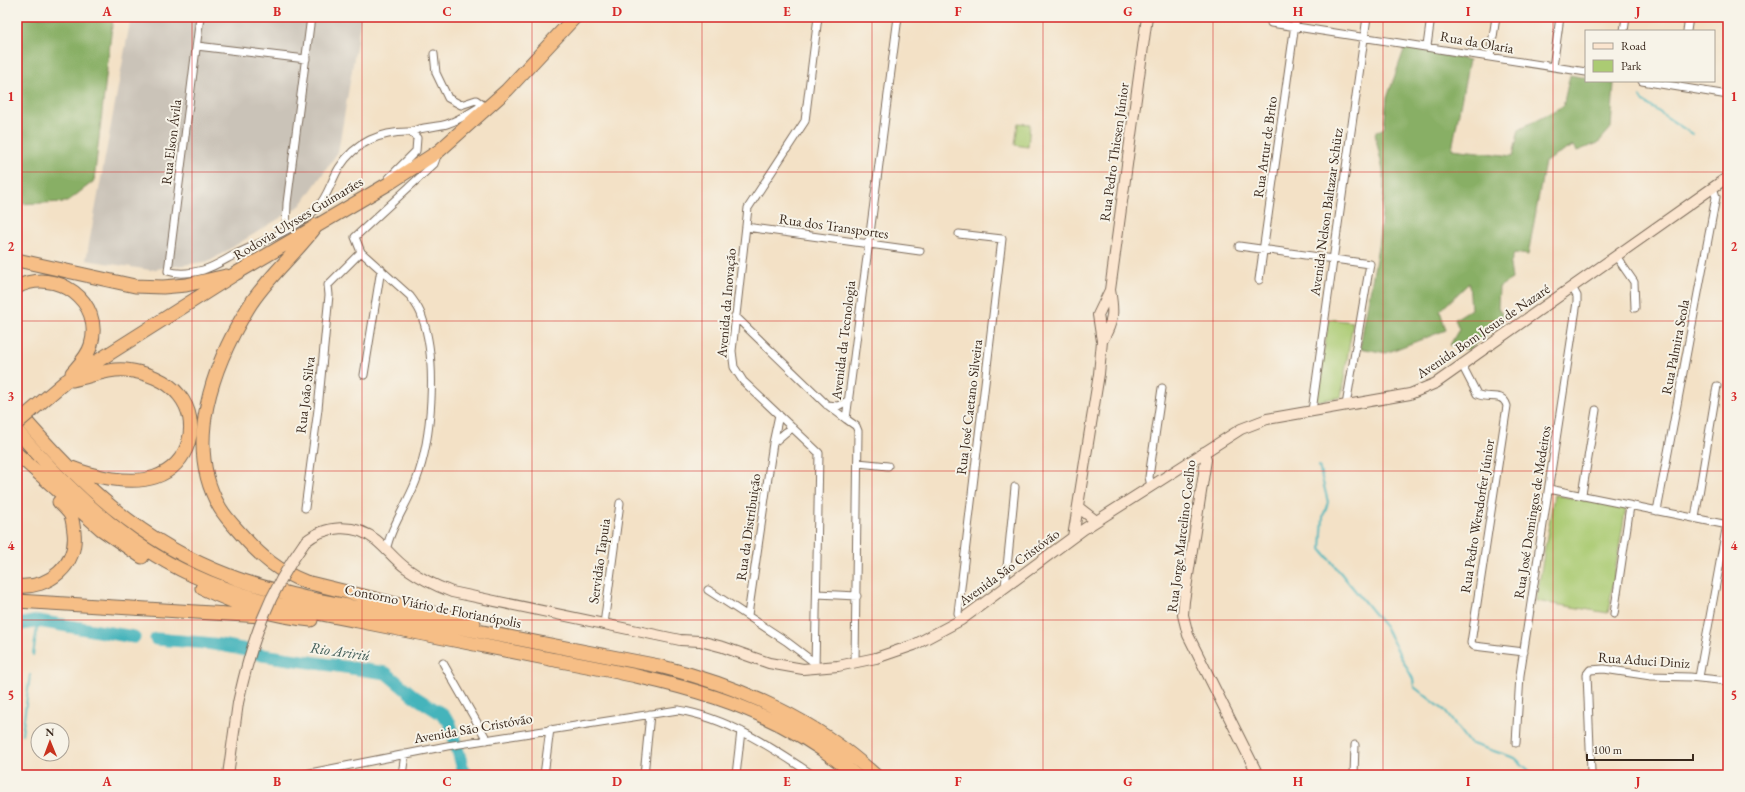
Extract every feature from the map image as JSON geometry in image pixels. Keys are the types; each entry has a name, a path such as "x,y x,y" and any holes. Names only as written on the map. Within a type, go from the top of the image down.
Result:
{"highway":[{"name":"Rodovia Ulysses Guimarães","path":"17,423 66,381 235,274 388,184 439,151 507,90 575,17"},
{"path":"317,225 306,240 279,267 259,292 247,309 221,358 210,395 204,433 207,472 220,508 233,526 263,557 292,576 306,582 447,615 479,624 518,639"},
{"path":"17,260 135,286 163,287 186,285 235,274"},
{"path":"17,287 36,281 58,283 76,293 88,310 92,323 92,344 82,362 66,381"},
{"path":"66,381 86,378 104,372 124,370 138,372 153,377 169,385 179,395 187,407 191,429 189,443 183,456 168,471 155,477 141,479 97,476 66,466"},
{"name":"Contorno Viário de Florianópolis","path":"17,411 66,466 98,497 139,529 183,556 230,577 265,588 306,598 659,666 707,679 745,692 780,708 813,727 844,749 875,775"},
{"name":"Contorno Viário de Florianópolis","path":"17,431 69,488 103,518 136,543 177,567 226,589 262,601 629,674 703,692 740,704 790,729 821,749 855,775"},
{"path":"17,454 101,529 126,547 174,575 232,602 281,617"},
{"path":"17,586 36,585 54,577 64,568 73,551 74,538 70,515 49,490 44,479"},
{"path":"17,600 230,615 281,617 382,626"}],"main road":[{"name":"Rua Pedro Thiesen Júnior","path":"1102,341 1110,328 1113,310 1110,290 1147,17"},
{"name":"Avenida Bom Jesus de Nazaré","path":"1204,452 1241,429 1267,419 1410,394 1436,383 1728,177"},
{"name":"Rua Pedro Thiesen Júnior","path":"1073,537 1102,341 1098,315 1110,290"},
{"path":"1101,307 1105,306 1113,310"},
{"path":"1099,328 1110,328"},
{"name":"Avenida São Cristóvão","path":"228,775 238,703 252,645 263,614 283,574 305,542 316,534 330,529 351,528 370,536 386,551 418,576 452,592 680,640 708,643 785,667 815,666 826,669 876,658 914,645 961,620 1096,521 1204,452"},
{"name":"Rua Jorge Marcelino Coelho","path":"1204,452 1206,460 1184,601 1185,626 1192,645 1258,775"},
{"path":"1078,507 1096,521"}],"street":[{"name":"Rua Elson Ávila","path":"200,17 168,271 176,274 205,270 286,229"},
{"path":"286,229 287,203 311,17"},
{"name":"Avenida da Inovação","path":"815,666 820,455 818,451 742,381 734,368 732,351 748,208 805,121 818,17"},
{"name":"Avenida da Tecnologia","path":"855,662 858,428 847,415 898,17"},
{"name":"Rua Artur de Brito","path":"1259,280 1296,17"},
{"name":"Avenida Nelson Baltazar Schütz","path":"1312,412 1332,259 1367,17"},
{"path":"1427,46 1431,17"},
{"path":"1490,58 1496,17"},
{"path":"1553,67 1560,17"},
{"path":"1624,30 1626,17"},
{"path":"1687,30 1689,17"},
{"name":"Rua da Olaria","path":"1271,23 1427,46 1490,58 1585,72"},
{"path":"197,46 306,59"},
{"path":"434,54 436,73 448,98 461,105 476,100 487,108"},
{"path":"1654,82 1678,84 1728,95"},
{"path":"1728,106 1728,120"},
{"path":"286,229 317,208 328,191 339,168 358,146 375,137 391,133 411,132 415,129 448,123 478,108 487,108"},
{"path":"388,184 390,176 410,159 416,151 417,138 411,132"},
{"path":"386,551 391,532 416,482 424,453 429,410 431,358 424,323 416,304 410,296 361,252 356,240 358,233 434,164 439,151"},
{"name":"Rua Palmira Seola","path":"1656,511 1716,197 1713,187"},
{"name":"Rua dos Transportes","path":"746,227 920,251"},
{"name":"Rua José Caetano Silveira","path":"959,234 1002,239 958,613 961,620"},
{"path":"1239,246 1370,264 1346,405"},
{"name":"Rua João Silva","path":"305,508 318,409 329,295 328,285 361,252"},
{"path":"1616,256 1634,282 1635,308"},
{"path":"364,376 381,269"},
{"name":"Rua José Domingos de Medeiros","path":"1516,743 1520,675 1576,302 1576,296 1572,287"},
{"path":"735,316 829,405 847,415"},
{"name":"Rua Pedro Wersdorfer Júnior","path":"1462,365 1477,394 1481,396 1501,397 1505,401 1506,406 1471,643 1474,646 1524,652"},
{"path":"1695,518 1717,386"},
{"path":"1150,486 1149,477 1162,388"},
{"path":"829,405 838,406 849,400"},
{"path":"1582,494 1596,410"},
{"name":"Rua da Distribuição","path":"748,615 773,443 779,415"},
{"path":"773,443 793,428"},
{"path":"858,463 888,466"},
{"path":"1005,587 1015,487"},
{"path":"1549,488 1582,494 1630,506 1727,524 1699,677"},
{"name":"Servidão Tapuia","path":"604,624 620,503"},
{"path":"1614,614 1630,506"},
{"path":"708,590 786,641 815,666"},
{"path":"817,594 857,596"},
{"path":"443,663 487,740"},
{"name":"Rua Aduci Diniz","path":"1591,772 1587,674 1590,670 1604,669 1651,676 1699,677 1728,681"},
{"name":"Avenida São Cristóvão","path":"300,775 334,772 405,754 464,743 678,710 741,731 762,742 813,775"},
{"path":"644,775 650,714"},
{"path":"544,775 550,729"},
{"path":"736,775 741,731"},
{"path":"1354,775 1355,745"},
{"path":"402,775 405,754"}],"shaded area":[{"path":"131,17 361,17 338,152 301,205 210,261 150,270 86,260"}],"green space":[{"path":"17,17 113,17 94,181 67,202 17,204"},
{"path":"1405,47 1469,60 1452,149 1513,156 1519,129 1563,106 1570,75 1585,78 1585,82 1614,83 1611,128 1598,143 1577,151 1573,146 1545,162 1528,255 1514,253 1510,265 1512,279 1499,287 1498,308 1505,319 1469,350 1450,345 1459,329 1455,319 1471,309 1469,283 1440,311 1446,330 1386,353 1360,348 1375,264 1383,202 1384,176 1375,133 1384,128 1387,98"},
{"path":"1018,123 1030,124 1028,147 1015,145"},
{"path":"1329,319 1353,322 1341,397 1316,401"},
{"path":"1554,495 1626,507 1608,613 1536,601"}],"waterway":[{"path":"1641,97 1644,102 1692,134"},
{"path":"1319,466 1328,502 1323,517 1321,549 1385,627 1413,679 1414,687 1444,710 1469,743 1515,758 1534,775"},
{"path":"33,655 38,621"},
{"name":"Rio Aririú","path":"17,625 38,621 134,637"},
{"name":"Rio Aririú","path":"156,639 223,645 262,655 386,673 415,697 442,714 450,723 463,769 467,775"},
{"path":"22,734 30,675"}]}
